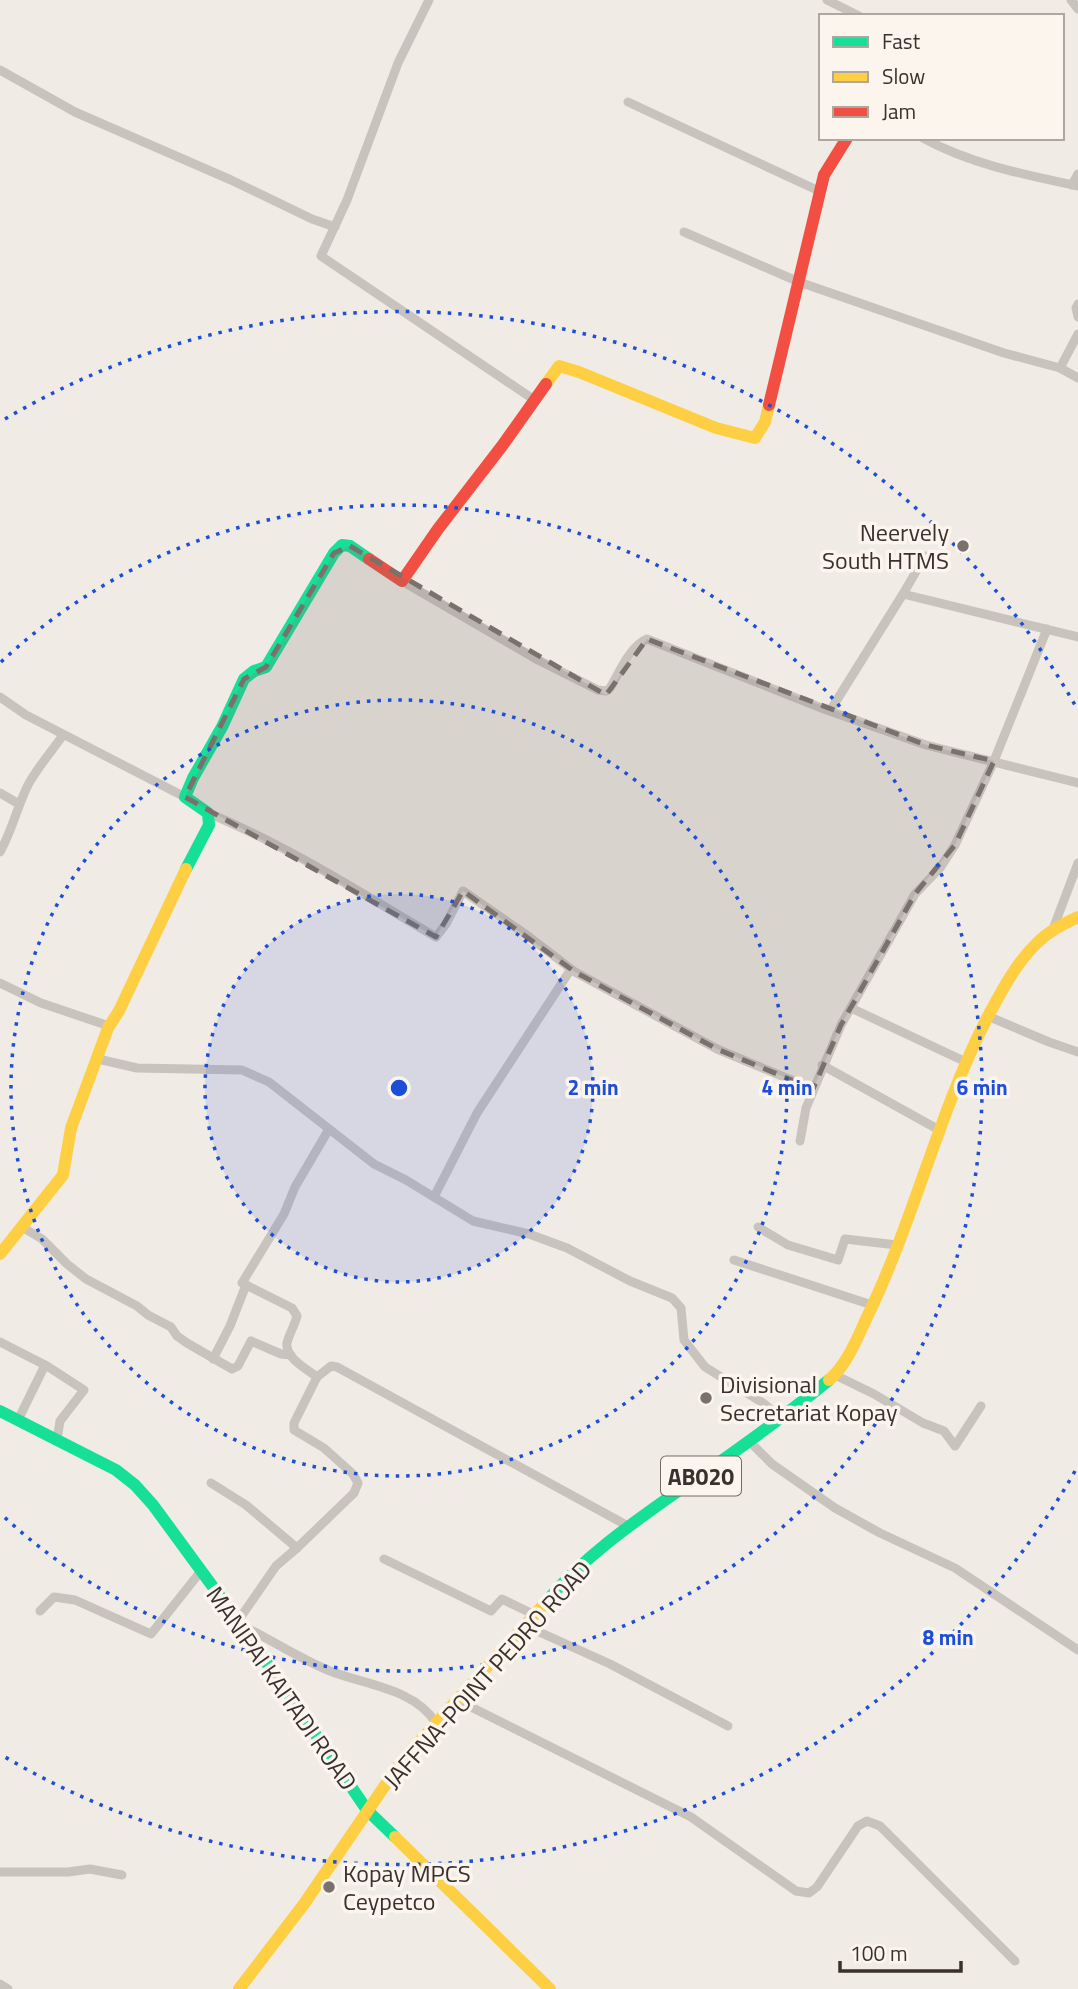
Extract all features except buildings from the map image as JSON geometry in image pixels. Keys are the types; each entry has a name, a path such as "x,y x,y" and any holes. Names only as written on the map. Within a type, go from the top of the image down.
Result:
{"main road":[{"path":"0,1254 63,1175 71,1128 109,1026 119,1011 209,825 208,813 185,797 193,778 222,727 244,679 254,671 266,667 334,553 342,545 350,546 402,581 423,548 505,442 559,366 716,428 755,438 765,422 819,191 824,175 845,140"},
{"name":"JAFFNA-POINT PEDRO ROAD","path":"239,1989 304,1904 401,1762 562,1583 628,1525 782,1419 835,1375 848,1355 872,1305 967,1062 990,1017 1032,947 1053,929 1078,916"},
{"name":"MANIPAI KAITADI ROAD","path":"0,1411 116,1469 135,1485 239,1623 367,1810 550,1989"}],"street":[{"path":"429,0 398,63 347,200 321,256 533,399"},
{"path":"827,0 855,14"},
{"path":"1071,0 1078,9"},
{"path":"0,70 75,112 335,227"},
{"path":"628,102 819,191"},
{"path":"926,140 943,150 1000,168 1075,186 1078,174"},
{"path":"684,232 799,282 1004,353 1060,368 1078,378"},
{"path":"1078,304 1078,317"},
{"path":"1060,368 1078,334"},
{"path":"830,711 925,556"},
{"path":"402,581 538,660 598,690 606,691 610,688 641,641 647,639 830,711 926,745 1078,783"},
{"path":"903,594 1078,637"},
{"path":"800,1141 806,1108 822,1065 915,894 940,868 955,845 994,761 1047,629"},
{"path":"0,698 63,735 185,797"},
{"path":"0,852 30,782 63,735"},
{"path":"0,793 19,804"},
{"path":"208,813 252,831 308,861 436,937 463,891 571,969 717,1049 813,1089"},
{"path":"1053,929 1078,863"},
{"path":"434,1197 477,1113 571,969"},
{"path":"0,983 41,1003 109,1026"},
{"path":"851,1008 967,1062"},
{"path":"990,1017 1078,1052"},
{"path":"98,1059 137,1068 242,1070 269,1082 374,1164 407,1180 473,1222 529,1234 567,1248 630,1281 672,1298 681,1308 684,1340 705,1367 763,1403 782,1419"},
{"path":"822,1065 941,1131"},
{"path":"317,1377 291,1355 287,1345 297,1316 292,1308 242,1283 284,1214 295,1187 329,1129"},
{"path":"22,1227 42,1239 86,1279 163,1322 171,1327 177,1336 232,1369 238,1366 251,1341 281,1354 291,1355"},
{"path":"758,1227 788,1245 838,1260 845,1239 897,1245"},
{"path":"734,1260 872,1305"},
{"path":"213,1359 246,1285"},
{"path":"0,1342 46,1365 84,1390 60,1421 57,1440"},
{"path":"18,1420 46,1365"},
{"path":"436,1723 425,1710 396,1692 330,1671 239,1623 276,1566 354,1493 358,1483 324,1448 294,1430 293,1423 317,1377 331,1366 337,1367 628,1525"},
{"path":"835,1375 923,1423 944,1431 955,1446 982,1406"},
{"path":"750,1442 772,1464 835,1508 880,1533 955,1568 1078,1650"},
{"path":"211,1483 246,1505 297,1548"},
{"path":"384,1559 491,1611 502,1599 530,1620 542,1635 610,1664 728,1726"},
{"path":"40,1611 54,1597 75,1600 151,1634 201,1571"},
{"path":"457,1700 691,1816 796,1891 809,1893 817,1887 858,1826 867,1821 880,1826 1015,1961"},
{"path":"0,1872 68,1872 90,1869 122,1875"},
{"path":"0,1984 8,1989"}],"highlighted area":[{"path":"350,546 606,695 647,639 926,745 994,761 955,845 915,894 841,1025 813,1089 717,1049 575,972 463,891 436,937 185,797 244,679 266,667 334,553"}],"traffic: fast":[{"path":"186,869 209,825 208,813 185,797 244,679 254,671 266,667 334,553 342,545 350,546 369,559"},
{"path":"546,1602 562,1584 615,1537 762,1432 829,1380"},
{"path":"0,1411 116,1470 135,1485 153,1505 238,1621 367,1810 395,1837"}],"traffic: slow":[{"path":"546,384 559,366 716,428 755,438 765,422 769,405"},
{"path":"0,1254 63,1175 71,1128 108,1028 119,1011 186,869"},
{"path":"829,1380 853,1347 886,1275 955,1090 987,1018 1009,978 1029,951 1051,931 1078,917"},
{"path":"239,1989 304,1904 401,1762 546,1602"},
{"path":"395,1837 550,1989"}],"traffic: jam":[{"path":"769,405 824,175 846,140"},
{"path":"369,559 402,581 546,384"}],"place":[{"name":"Neervely South HTMS","path":"963,546"},
{"name":"Divisional Secretariat Kopay","path":"706,1398"},
{"name":"Kopay MPCS Ceypetco","path":"329,1887"}]}
